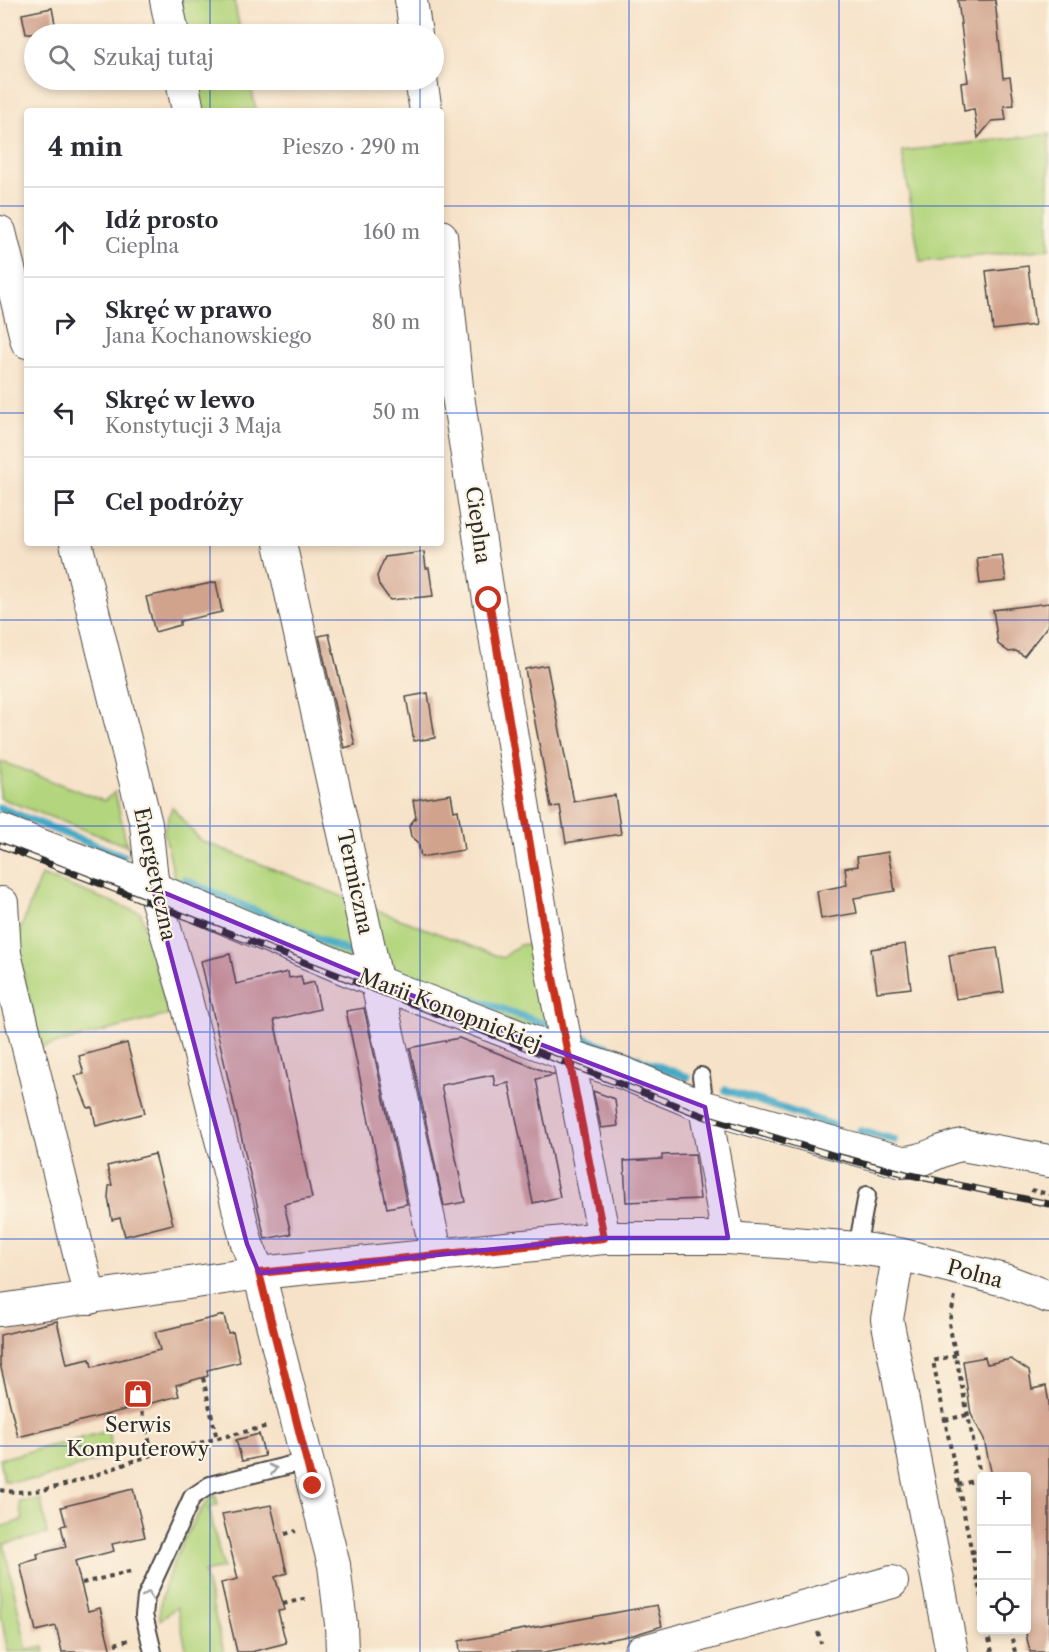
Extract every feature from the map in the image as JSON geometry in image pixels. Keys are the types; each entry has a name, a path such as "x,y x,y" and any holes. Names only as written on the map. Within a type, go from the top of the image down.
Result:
{"street":[{"path":"166,0 171,24"},
{"path":"411,0 415,24"},
{"path":"184,90 187,108"},
{"path":"423,90 426,108"},
{"path":"0,232 24,330"},
{"name":"Cieplna","path":"444,263 459,396 487,589 548,952 604,1238"},
{"name":"Energetyczna","path":"77,546 146,824 153,888 186,999 247,1244 259,1273 334,1565 342,1652"},
{"name":"Termiczna","path":"281,546 437,1256"},
{"name":"Marii Konopnickiej","path":"0,830 153,888 377,982 570,1056 623,1072 705,1107 902,1162 913,1162 948,1147 962,1145 1049,1161"},
{"path":"2,903 5,954 90,1298"},
{"path":"705,1107 728,1238"},
{"name":"Polna","path":"0,1310 259,1273 604,1238 728,1238 857,1248 897,1262 1004,1280 1049,1298"},
{"path":"897,1262 887,1319 952,1652"},
{"path":"640,1652 892,1582"}],"lane":[{"path":"701,1076 705,1107"},
{"path":"857,1248 867,1195"},
{"path":"153,1652 144,1615 146,1597 192,1497 199,1490 306,1461"}],"path":[{"path":"955,1294 949,1323 979,1472"},
{"path":"956,1355 933,1360 977,1582"},
{"path":"203,1378 217,1439"},
{"path":"142,1412 153,1455"},
{"path":"945,1420 969,1414"},
{"path":"0,1490 12,1492 44,1490 153,1455 272,1425"},
{"path":"958,1485 977,1482"},
{"path":"285,1534 298,1531"},
{"path":"971,1552 977,1551"},
{"path":"81,1583 145,1569 157,1572"},
{"path":"283,1604 314,1596"},
{"path":"988,1634 992,1652"},
{"path":"1011,1634 1015,1652"},
{"path":"115,1644 132,1640"}],"highlighted area":[{"path":"153,888 377,982 705,1107 728,1238 604,1238 259,1273 247,1244"}],"green space":[{"path":"177,0 234,0 239,24 182,24"},
{"path":"195,90 252,90 255,108 198,108"},
{"path":"1049,134 1049,249 920,262 902,151"},
{"path":"0,761 104,801 115,792 127,846 0,798"},
{"path":"172,807 200,840 349,899 364,970 177,888 164,831"},
{"path":"41,875 141,913 169,1015 42,1047 15,944"},
{"path":"363,905 503,958 519,945 538,943 556,1037 382,978"},
{"path":"108,1431 113,1455 38,1480 4,1481 0,1459"},
{"path":"215,1494 218,1505 209,1508 223,1568 204,1572 224,1652 187,1652 177,1607 160,1620 160,1607 170,1572 187,1534 206,1503"},
{"path":"41,1500 47,1534 4,1544 27,1650 44,1647 45,1652 8,1652 0,1611 0,1527 23,1520 19,1502"}],"building":[{"path":"958,0 995,0 1003,78 1010,77 1014,105 1004,106 1006,120 992,121 978,138 974,109 964,111 961,83 968,82"},
{"path":"52,8 55,24 24,24 22,14"},
{"path":"1028,266 1035,325 993,330 986,271"},
{"path":"424,552 433,596 390,600 379,585 377,576 385,557"},
{"path":"1002,555 1006,581 980,584 977,558"},
{"path":"216,582 222,612 180,621 180,625 155,632 146,597"},
{"path":"1049,603 1049,624 1024,656 1016,651 1009,652 998,644 993,610"},
{"path":"329,634 355,745 344,748 319,636"},
{"path":"547,665 574,802 615,795 621,834 566,843 560,806 551,807 525,669"},
{"path":"428,693 435,738 414,741 406,697"},
{"path":"451,794 454,811 458,810 464,850 421,857 418,842 411,836 409,826 416,817 413,800"},
{"path":"888,852 895,891 854,898 857,913 821,919 817,891 847,885 845,868 858,866 857,857"},
{"path":"905,944 911,988 877,992 871,949"},
{"path":"997,948 1004,992 956,999 949,955"},
{"path":"230,954 236,984 288,972 289,978 301,976 303,985 314,982 320,1009 274,1020 312,1198 284,1204 291,1234 265,1239 201,961"},
{"path":"364,1008 407,1204 387,1208 346,1011"},
{"path":"459,1038 554,1075 536,1079 560,1197 533,1203 509,1083 495,1086 493,1075 441,1085 465,1202 444,1206 410,1048"},
{"path":"127,1043 145,1113 96,1126 92,1107 88,1108 75,1076 84,1074 79,1056"},
{"path":"593,1091 615,1099 618,1126 601,1128"},
{"path":"155,1154 173,1224 125,1236 120,1218 112,1220 108,1197 109,1186 112,1185 107,1166"},
{"path":"695,1154 700,1199 626,1202 624,1161 662,1159 662,1155"},
{"path":"224,1315 228,1333 233,1332 240,1362 207,1370 208,1376 176,1385 179,1396 18,1437 0,1364 0,1335 57,1321 67,1364 90,1359 92,1367 160,1350 155,1332"},
{"path":"985,1357 987,1364 1011,1359 1029,1371 1032,1389 1046,1386 1049,1403 1049,1652 1030,1652 1026,1634 1031,1634 1031,1472 991,1472 984,1439 971,1414 963,1361"},
{"path":"259,1434 265,1456 242,1461 236,1440"},
{"path":"133,1489 145,1537 112,1544 114,1551 75,1561 88,1611 100,1608 111,1652 62,1652 56,1626 36,1631 20,1564 38,1559 37,1554 66,1547 61,1526 66,1525 61,1507"},
{"path":"271,1505 287,1573 275,1577 285,1610 278,1611 286,1643 251,1652 237,1652 221,1583 238,1579 222,1514"},
{"path":"657,1605 662,1626 633,1635 545,1652 460,1652 459,1641"}],"waterway":[{"path":"0,808 123,856"},
{"path":"184,880 353,954"},
{"path":"387,969 550,1026"},
{"path":"583,1038 687,1077"},
{"path":"726,1090 832,1125"},
{"path":"860,1131 895,1140"}],"railway":[{"path":"0,845 706,1117 836,1156 906,1174 1049,1204"}],"place":[{"name":"Serwis Komputerowy","path":"138,1394"}],"route":[{"path":"313,1486 259,1273 604,1238 548,952 489,600"}]}
